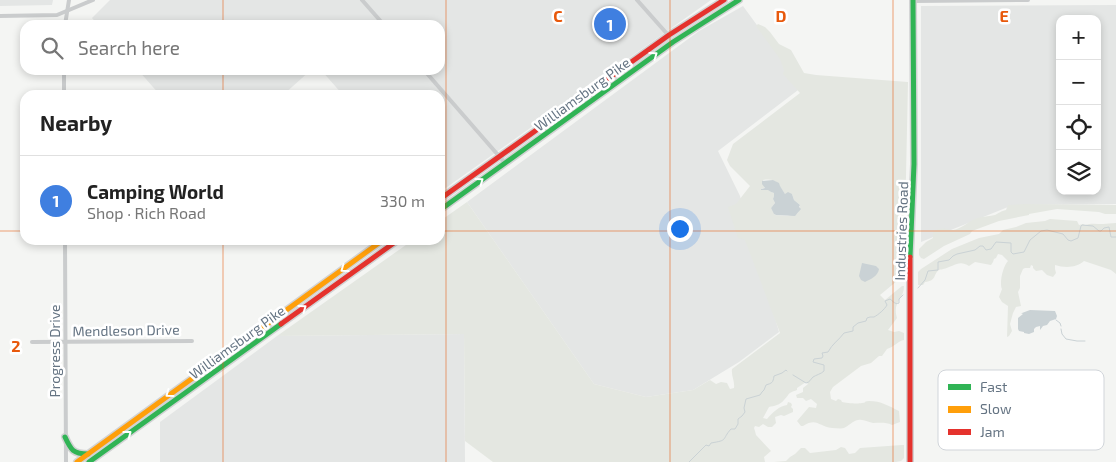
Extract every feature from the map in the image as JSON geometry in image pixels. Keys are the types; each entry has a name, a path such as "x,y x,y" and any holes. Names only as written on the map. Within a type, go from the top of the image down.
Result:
{"main road":[{"name":"Williamsburg Pike","path":"445,195 669,35 724,0"},
{"name":"Williamsburg Pike","path":"445,206 673,42 740,0"},
{"name":"Industries Road","path":"910,462 910,258 914,173 913,0"},
{"name":"Williamsburg Pike","path":"76,462 376,245"},
{"name":"Williamsburg Pike","path":"89,462 391,245"},
{"path":"65,437 70,449 74,452 88,454"}],"street":[{"path":"66,20 69,0"},
{"path":"0,16 57,15 93,0"},
{"path":"362,0 380,20"},
{"path":"637,0 669,35 673,42"},
{"path":"913,0 1028,0"},
{"path":"64,75 64,90"},
{"path":"428,75 441,90"},
{"path":"445,94 505,163"},
{"name":"Progress Drive","path":"65,245 66,462"},
{"name":"Mendleson Drive","path":"32,342 192,341"}],"shaded area":[{"path":"0,0 53,0 52,5 0,6"},
{"path":"110,0 711,0 445,188 445,90 339,90 325,75 445,75 445,20 94,20 92,18"},
{"path":"1116,5 1116,204 1013,205 921,242 921,6"},
{"path":"743,6 802,87 718,151 740,196 779,332 739,362 693,390 646,397 594,384 467,202 699,31"},
{"path":"758,24 765,27 779,44 791,50 804,73 908,82 904,271 902,272 903,276 880,295 885,300 904,286 896,308 897,318 888,330 904,333 904,340 887,349 882,356 879,356 871,363 861,366 833,387 830,392 831,399 836,401 838,399 842,402 864,403 873,401 885,404 899,411 900,422 892,425 858,420 841,428 828,427 815,422 801,426 797,421 809,407 816,408 817,404 811,399 806,401 803,398 797,398 796,395 803,392 803,388 808,384 806,382 790,393 781,403 769,407 763,418 767,419 778,408 787,405 788,402 792,405 793,412 775,417 776,423 772,427 763,424 759,427 755,426 756,435 771,451 764,457 765,462 493,462 465,441 464,334 277,336 406,245 445,245 445,217 467,202 594,384 646,397 693,390 710,380 716,384 721,382 727,383 730,389 734,388 732,369 780,333 745,240 738,238 728,207 736,204 750,186 730,166 727,160 733,144 800,93 783,74 784,70 780,59 756,26","holes":["763,180 776,182 785,194 792,194 794,200 800,205 798,213 788,216 775,215 771,208 775,203 773,199 774,193 761,188 765,187"]},
{"path":"142,75 305,75 289,90 156,90"},
{"path":"773,180 779,183 785,194 788,192 792,194 794,200 800,205 801,209 795,216 774,214 771,208 775,203 773,199 774,193 768,190 761,190 765,188 762,181"},
{"path":"1008,205 1116,205 1116,214 1057,209 1029,214 999,221 972,231 970,234 944,246 924,259 919,255 919,249 933,238 933,232 937,230 954,230 977,218 995,215 1006,210"},
{"path":"1050,219 1077,221 1079,225 1116,223 1116,274 1111,270 1084,261 1070,267 1055,265 1056,273 1053,277 1047,275 1042,270 1036,271 1031,265 1030,268 1023,269 1018,292 1021,306 1016,307 1013,313 1010,324 1012,331 1007,337 1008,306 999,297 1002,289 1002,275 1008,261 1002,255 998,254 991,265 975,262 969,266 959,263 939,270 933,279 925,282 923,285 918,285 918,272 952,249 979,238 999,234 1003,230 1026,223"},
{"path":"862,263 876,266 879,269 876,275 865,282 859,276"},
{"path":"1030,310 1055,311 1057,316 1056,319 1050,321 1040,330 1040,326 1034,329 1034,332 1024,333 1018,329 1018,318 1023,314 1021,313"},
{"path":"464,334 465,462 160,462 160,422 277,336"},
{"path":"904,445 904,458 896,462 774,462 786,461 801,448 805,448 810,453 836,450 841,447 845,448 849,454 855,453 860,448"}],"waterway":[{"path":"918,288 925,280 928,271 938,270 938,262 949,260 957,254 975,250 980,246 983,246 986,250 991,249 996,242 1011,243 1011,252 1013,254 1024,252 1030,240 1041,231 1047,230 1063,234 1071,241 1078,238 1082,225 1093,226 1099,231 1109,227 1111,237 1116,237"},
{"path":"793,375 806,383 823,372 824,365 813,362 814,359 822,358 822,353 828,352 844,333 853,331 853,327 858,323 866,321 867,318 874,317 879,313 887,305 885,301 890,299 895,303 899,303 899,299 903,295"},
{"path":"1056,320 1061,326"},
{"path":"1061,329 1066,339 1085,341"},
{"path":"689,462 706,445 709,446 711,443 723,440 731,429 735,429 738,419 745,412 746,399 760,395 766,385 773,381 774,376 787,371"}],"traffic: fast":[{"path":"445,206 673,42 739,0"},
{"path":"910,257 914,164 913,0"},
{"path":"89,462 281,324"},
{"path":"65,437 73,450 88,454"}],"traffic: slow":[{"path":"77,462 376,245"}],"traffic: jam":[{"path":"445,195 669,35 724,0"},
{"path":"281,324 391,245"},
{"path":"910,257 910,462"}],"place":[{"name":"Camping World","path":"610,24"}]}
